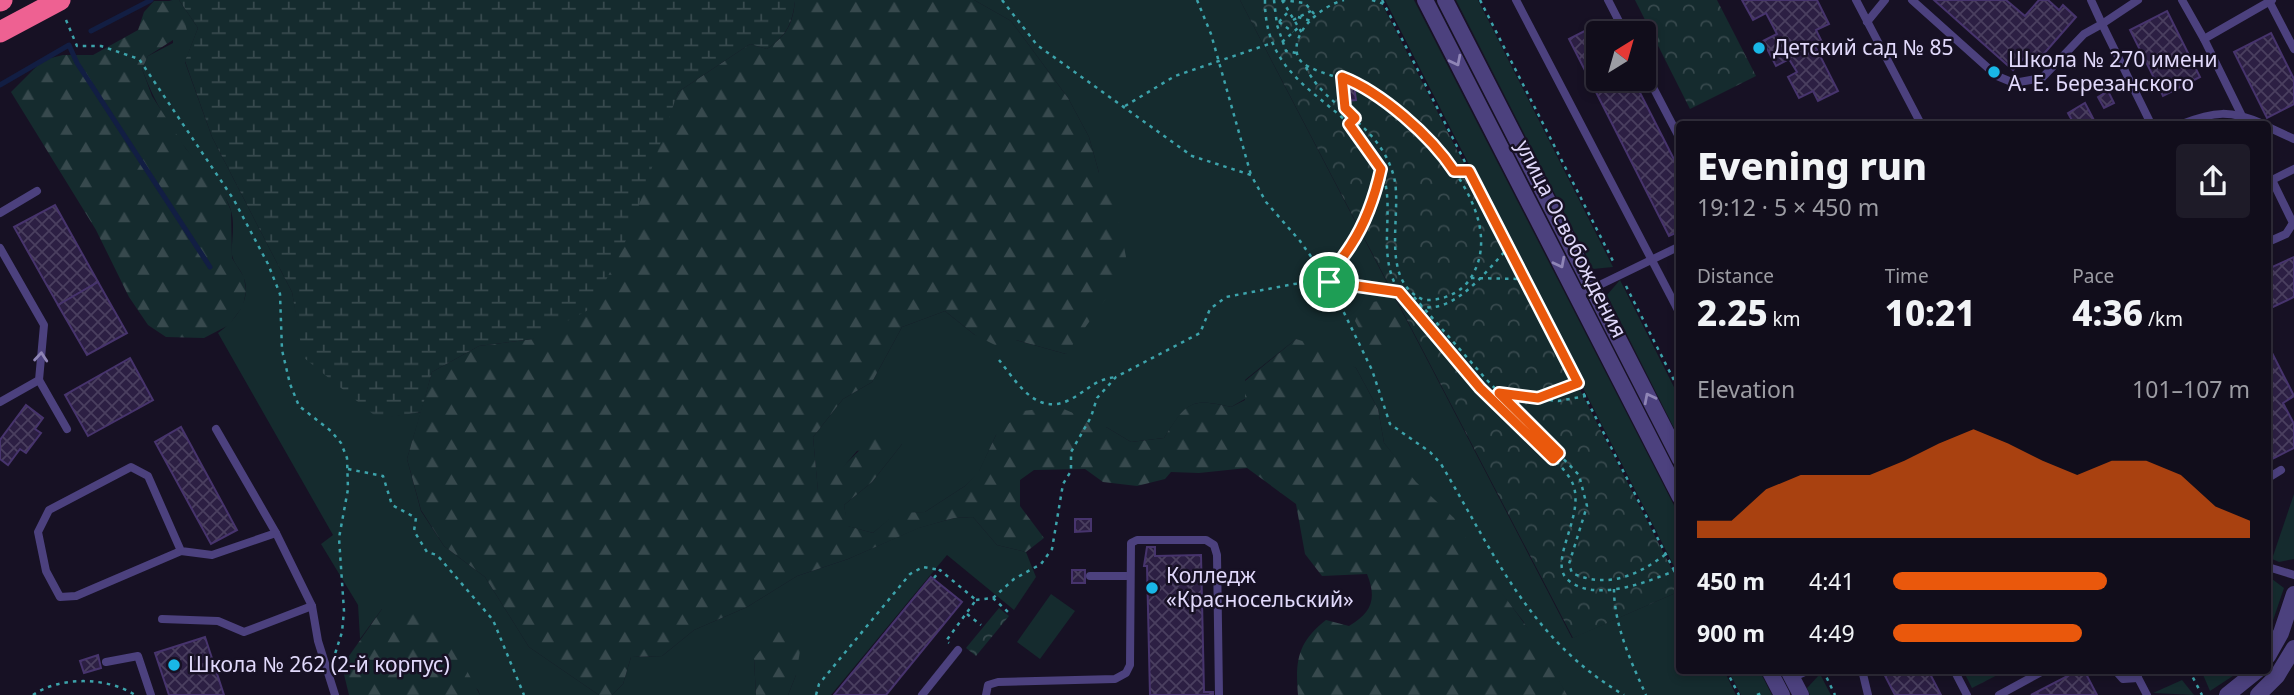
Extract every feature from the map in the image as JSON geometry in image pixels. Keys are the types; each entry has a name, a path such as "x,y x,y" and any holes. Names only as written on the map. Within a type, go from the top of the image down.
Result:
{"highway":[{"path":"0,32 63,10"}],"street":[{"name":"улица Освобождения","path":"1425,0 1676,489"},
{"name":"улица Освобождения","path":"1445,0 1676,451"},
{"path":"2271,651 2281,633 2294,594"},
{"path":"2258,695 2277,676 2294,648"},
{"path":"1771,674 1779,690"},
{"path":"1790,674 1801,695"},
{"path":"2227,695 2248,689"}],"lane":[{"path":"1516,0 1676,306"},
{"path":"1608,0 1619,21"},
{"path":"1856,0 1919,121"},
{"path":"1867,22 1885,0"},
{"path":"1912,0 1997,76 2014,83 2042,78 2084,34 2102,24 2118,10 2138,0"},
{"path":"2091,0 2150,121"},
{"path":"2182,0 2241,114"},
{"path":"2204,39 2271,1 2294,49"},
{"path":"1655,91 1676,131"},
{"path":"2189,121 2209,113 2241,114 2256,121"},
{"path":"2271,128 2294,138"},
{"path":"2271,180 2294,169"},
{"path":"2271,183 2293,223 2286,234 2271,241"},
{"path":"0,213 37,191"},
{"path":"0,248 44,325 39,380 67,429"},
{"path":"1577,296 1676,248"},
{"path":"0,402 39,380"},
{"path":"216,429 276,533 312,606 318,641 335,695"},
{"path":"181,551 148,476 131,467 49,510 38,532 46,571 60,597 76,596 181,551 212,555 276,533"},
{"path":"2271,476 2281,470"},
{"path":"986,695 989,685 998,682 1115,679 1126,673 1130,665 1129,551 1131,543 1136,540 1206,540 1214,545 1219,695"},
{"path":"2271,568 2294,575"},
{"path":"1090,576 1129,576"},
{"path":"162,620 218,621 244,632 312,606"},
{"path":"924,694 958,650"},
{"path":"106,662 138,656 151,695"},
{"path":"1779,690 1790,674"},
{"path":"1863,674 1868,695"},
{"path":"1956,674 1967,695"},
{"path":"1999,695 2038,674"},
{"path":"2119,674 2123,679 2136,674 2147,695"}],"path":[{"path":"1002,0 1037,45 1192,156 1251,175"},
{"path":"1197,0 1211,34 1251,175 1266,202 1300,241 1329,282 1372,370 1390,424 1430,452 1441,464 1520,600 1576,661 1624,695"},
{"path":"1265,0 1272,43 1278,56 1304,88 1349,124 1381,169 1387,192 1386,256 1399,292 1492,399 1571,480 1577,509 1560,564 1565,577 1577,585 1615,589 1674,571"},
{"path":"1274,0 1286,51"},
{"path":"1282,0 1305,3 1315,16"},
{"path":"1282,0 1302,33"},
{"path":"1297,54 1302,33 1315,16 1344,0"},
{"path":"1372,0 1383,2 1676,575"},
{"path":"1480,0 1676,384"},
{"path":"63,10 77,46 101,46 139,59 234,200 280,294 282,350 290,384 299,406 331,431 341,443 348,469 339,538 342,558 342,632 330,674"},
{"path":"1293,20 1311,10"},
{"path":"1278,23 1288,12"},
{"path":"1298,17 1311,21"},
{"path":"1278,23 1293,32"},
{"path":"1282,42 1298,28"},
{"path":"1124,107 1175,76 1272,43"},
{"path":"1278,56 1286,51 1297,54 1311,81 1355,118 1390,165 1396,189 1395,224 1401,278 1410,292 1499,393 1579,475 1586,494 1587,511 1569,564 1572,573"},
{"path":"1306,67 1342,77 1376,95 1438,150 1454,171 1480,227 1481,250 1471,278 1460,289 1441,299 1424,300 1410,292"},
{"path":"1342,77 1345,108"},
{"path":"1304,88 1311,81"},
{"path":"1349,124 1355,118"},
{"path":"1329,282 1332,271 1352,244 1366,218 1381,169 1390,165"},
{"path":"1454,171 1469,171"},
{"path":"1385,223 1395,224"},
{"path":"999,360 1027,395 1041,404 1067,401 1091,384 1116,377 1200,333 1210,309 1227,297 1294,284 1329,282 1399,292 1413,304 1451,300 1483,278 1509,247"},
{"path":"1393,281 1401,278"},
{"path":"1471,278 1524,278"},
{"path":"816,695 819,684 910,574 923,567 940,570 976,600 993,598 1014,579 1041,564 1052,549 1063,484 1071,471 1071,452 1091,417 1097,398 1116,377"},
{"path":"1538,398 1578,383"},
{"path":"1492,399 1499,393 1558,401 1586,396"},
{"path":"1553,459 1559,453"},
{"path":"348,469 383,476 392,505 416,518 414,531 427,552 437,555 494,620 524,695"},
{"path":"1577,509 1587,511"},
{"path":"1565,577 1572,573 1602,580 1622,579 1642,571 1666,554"},
{"path":"934,578 940,570"},
{"path":"1622,579 1624,588"},
{"path":"1615,589 1616,613 1624,641 1646,695"},
{"path":"993,598 1008,612"},
{"path":"950,644 946,640 976,600"},
{"path":"968,614 981,625"},
{"path":"1728,674 1739,695"},
{"path":"1825,674 1835,695"},
{"path":"2191,674 2202,695"},
{"path":"33,695 68,682 103,684 135,695"},
{"path":"121,688 123,695"}],"green space":[{"path":"169,0 179,0 198,28 185,62 212,137 292,292 298,323 379,418 421,412 407,459 421,511 444,546 485,577 529,647 599,695 480,695 478,690 382,609 360,639 358,605 321,544 333,535 218,333 237,315 246,291 242,274 232,255 232,214 222,192 168,123 142,69 148,56 173,43 172,1"},
{"path":"179,0 795,1 787,28 774,44 767,49 750,44 678,92 629,234 592,308 533,339 479,346 432,372 421,412 379,419 303,357 292,292 212,137 185,61 198,28"},
{"path":"795,0 974,0 1011,21 1068,98 1089,137 1099,173 1118,217 1126,257 1120,279 1066,354 1016,340 1003,349 975,335 945,311 902,327 872,382 843,399 813,437 818,491 874,436 890,433 902,444 872,482 844,505 848,526 873,533 896,513 925,512 965,486 979,471 996,435 1022,411 1059,407 1106,427 1131,442 1164,438 1178,417 1190,406 1206,403 1231,407 1245,400 1245,381 1296,339 1327,349 1356,368 1378,409 1384,443 1416,482 1454,518 1488,574 1538,642 1567,695 1298,695 1298,662 1309,636 1326,620 1349,626 1367,610 1372,591 1367,574 1322,576 1305,554 1296,504 1247,468 1199,473 1171,472 1165,479 1137,486 1103,482 1085,469 1034,470 1020,480 1020,506 1044,538 1026,552 997,545 973,517 954,518 919,528 848,559 797,576 747,607 694,630 662,656 631,657 623,684 612,695 599,695 529,647 485,577 444,546 421,510 407,459 432,372 479,346 533,339 652,161 678,92 750,44 767,49 774,44 788,28"},
{"path":"974,0 1240,0 1572,638 1676,593 1676,674 1726,674 1736,695 1567,695 1523,621 1384,443 1378,409 1356,368 1296,339 1245,380 1245,399 1231,407 1206,403 1190,406 1178,417 1164,438 1131,442 1106,427 996,435 979,472 965,486 925,512 896,514 873,533 847,526 844,505 872,482 902,444 857,451 828,485 818,492 813,437 843,399 872,382 902,327 945,311 975,335 1016,340 1066,354 1099,173 1089,137 1068,98 1011,21"},
{"path":"1240,0 1380,0 1676,577 1676,593 1573,638"},
{"path":"1385,0 1414,0 1676,509 1676,570"},
{"path":"1456,0 1478,0 1613,267 1593,269"},
{"path":"1635,0 1717,0 1756,76 1690,109 1656,42 1656,21 1646,21"},
{"path":"154,1 172,1 184,17 187,31 148,56 142,69 152,96 186,149 222,189 231,211 232,258 244,277 246,291 243,306 229,325 204,338 166,337 148,325 129,297 96,230 11,92 43,60 63,55 93,55 138,30 144,12"},
{"path":"1620,280 1676,391 1676,432 1607,295"},
{"path":"1384,300 1404,320 1406,340 1371,350 1355,321 1361,304"},
{"path":"2294,494 2294,559 2279,562 2272,559"},
{"path":"973,517 997,545 1026,552 1036,577 1014,610 947,555 831,695 788,695 796,675 754,658 756,695 612,695 623,684 631,657 662,656 694,630 747,607 797,576 848,559 918,528 954,518"},
{"path":"2271,578 2284,588 2271,626"},
{"path":"1051,594 1075,611 1040,659 1017,642"},
{"path":"417,608 445,630 480,695 349,695 342,666 382,609"},
{"path":"999,608 1009,616 976,656 966,648"},
{"path":"785,620 803,633 796,675 788,695 756,695 754,658"},
{"path":"1730,674 1761,674 1772,695 1741,695"},
{"path":"1820,674 1831,695 1810,695 1807,688"},
{"path":"1965,674 1999,674 1972,688"},
{"path":"2203,674 2236,674 2210,691"},
{"path":"2182,680 2194,695 2153,693"}],"building":[{"path":"1742,0 1817,0 1829,24 1816,30 1822,42 1815,46 1838,91 1818,101 1813,91 1799,98 1788,77 1797,72 1789,59 1776,66 1763,41 1777,34 1766,13 1753,20"},
{"path":"1934,0 2006,0 2025,16 2039,0 2048,0 2059,10 2063,5 2076,17 2034,65 2025,57 2013,70"},
{"path":"2167,11 2200,77 2163,96 2130,30"},
{"path":"1586,30 1586,72 1569,39"},
{"path":"2271,33 2294,79 2294,104 2267,118 2234,52"},
{"path":"1354,86 1356,100 1346,101 1345,87"},
{"path":"1595,91 1639,91 1676,163 1676,233 1669,236"},
{"path":"2108,91 2114,103 2104,108 2098,97"},
{"path":"2085,103 2094,121 2072,121 2068,113"},
{"path":"55,205 98,282 58,305 14,227"},
{"path":"2294,257 2294,297 2271,308 2271,268"},
{"path":"98,282 127,333 87,355 58,305"},
{"path":"2271,351 2294,396 2283,403 2294,424 2294,448 2271,460"},
{"path":"130,358 153,400 88,436 65,395"},
{"path":"26,405 43,418 35,429 41,433 26,453 20,449 8,465 0,459 0,440"},
{"path":"181,427 237,530 211,544 155,442"},
{"path":"1075,519 1091,519 1091,531 1075,532"},
{"path":"1147,547 1155,547 1155,556 1201,555 1204,692 1213,692 1213,695 1150,695 1147,566 1144,566"},
{"path":"1072,570 1085,570 1085,583 1072,583"},
{"path":"931,577 962,602 886,695 834,695"},
{"path":"205,637 224,695 169,695 155,653"},
{"path":"98,655 101,668 84,673 80,661"},
{"path":"1884,674 1930,674 1941,695 1895,695"},
{"path":"2071,674 2086,674 2097,695 2031,695"}],"waterway":[{"path":"91,31 151,0"},
{"path":"0,85 69,45 77,63 210,267"}],"place":[{"name":"Детский сад № 85","path":"1759,48"},
{"name":"Школа № 270 имени А. Е. Березанского","path":"1994,72"},
{"name":"Колледж «Красносельский»","path":"1152,588"},
{"name":"Школа № 262 (2-й корпус)","path":"174,665"}],"route":[{"path":"1342,77 1376,95 1438,150 1454,171 1469,171 1578,383 1547,397 1499,393 1559,453 1553,459 1480,388 1399,292 1329,282 1332,271 1352,244 1366,218 1381,169 1349,124 1355,118 1345,108 1342,77"}]}
